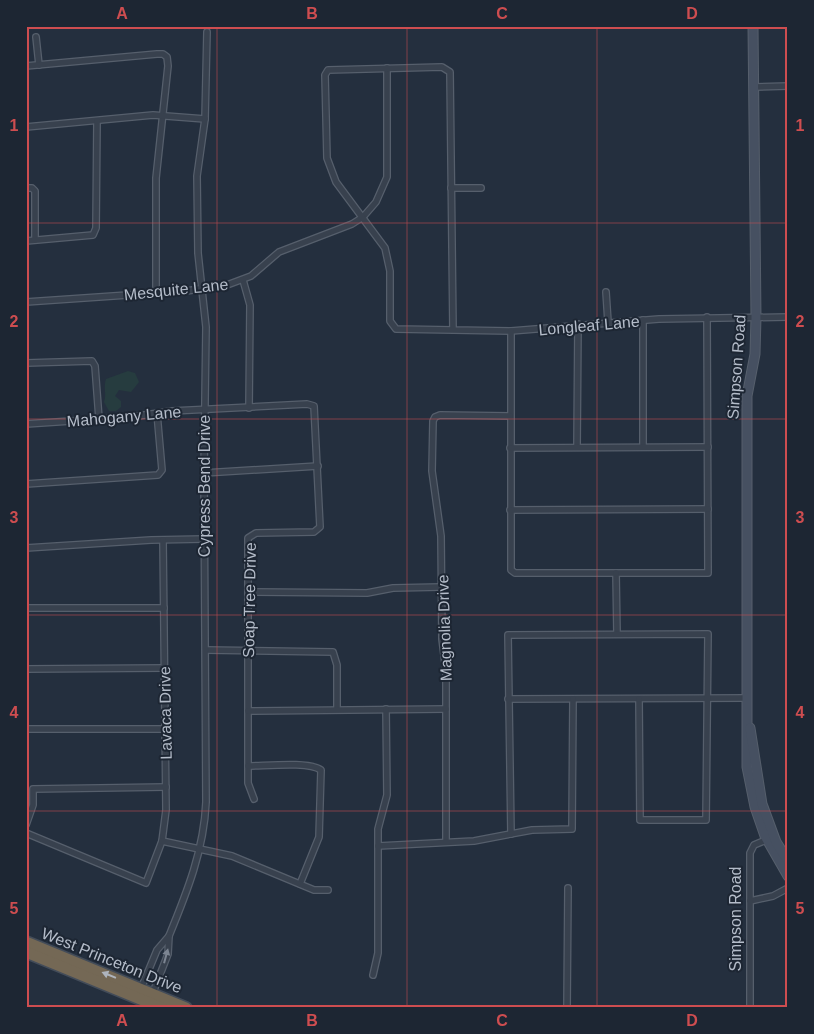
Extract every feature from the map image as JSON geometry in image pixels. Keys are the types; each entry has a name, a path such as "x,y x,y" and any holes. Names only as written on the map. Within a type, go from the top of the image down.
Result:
{"highway":[{"name":"West Princeton Drive","path":"26,942 151,998 186,1008"},
{"name":"West Princeton Drive","path":"26,952 140,993"},
{"name":"West Princeton Drive","path":"151,998 162,1008"}],"street":[{"name":"Simpson Road","path":"753,26 756,317 755,354 747,396 746,746 750,783 766,840 788,876"},
{"name":"Cypress Bend Drive","path":"140,993 157,950 169,936 190,884 200,848 206,802 204,411 206,327 201,288 197,176 205,119 207,32"},
{"path":"36,37 39,65"},
{"path":"26,66 157,54 165,55 168,66 156,178 156,293"},
{"path":"363,217 336,182 327,158 325,75 328,70 442,67 448,70 450,75 452,330"},
{"name":"Mesquite Lane","path":"26,302 156,293 201,288 243,280 279,252 352,224 363,217 376,202 387,177 388,68"},
{"path":"754,86 788,86"},
{"path":"26,127 164,115 205,119"},
{"path":"26,241 93,235 96,228 97,121"},
{"path":"26,188 33,189 35,240"},
{"path":"451,188 481,188"},
{"name":"Longleaf Lane","path":"363,217 379,237 389,259 392,326 396,329 511,331 643,320 788,317"},
{"path":"243,280 250,305 249,408"},
{"path":"606,292 608,322"},
{"path":"511,331 510,510 512,570 515,573 708,573 707,318"},
{"path":"643,320 643,447"},
{"path":"577,447 578,324"},
{"path":"26,363 92,361 95,366 99,419"},
{"name":"Mahogany Lane","path":"26,424 157,413 312,404"},
{"name":"Soap Tree Drive","path":"254,799 249,789 248,766 249,536 256,533 309,533 318,530 320,527 318,466 314,409 312,404"},
{"path":"26,484 156,476 160,474 162,470 157,413"},
{"name":"Magnolia Drive","path":"446,842 446,709 440,524 432,471 433,421 435,417 510,416"},
{"path":"510,448 708,447"},
{"path":"204,473 318,466"},
{"path":"510,510 708,509"},
{"path":"26,548 204,539"},
{"name":"Lavaca Drive","path":"26,834 146,883 162,841 166,787 163,540"},
{"path":"616,573 617,634"},
{"path":"248,592 367,593 393,588 442,587"},
{"path":"26,608 164,608"},
{"path":"511,834 508,635 708,634 706,820 640,820 640,699"},
{"path":"206,650 333,652 337,665 337,709"},
{"path":"26,669 164,668"},
{"path":"508,699 746,698"},
{"path":"378,846 482,840 545,829 572,829 573,699"},
{"path":"373,975 378,953 378,830 387,795 386,709"},
{"path":"248,711 446,709"},
{"name":"Simpson Road","path":"746,711 762,804 776,842 788,862"},
{"path":"26,728 165,728"},
{"path":"248,766 317,767 321,770 319,837 300,884"},
{"path":"26,825 33,805 34,789 166,787"},
{"name":"Simpson Road","path":"750,1008 750,853 754,845 766,840"},
{"path":"162,841 232,856 314,890 328,890"},
{"path":"567,1008 568,888"},
{"path":"750,902 773,896 788,888"},
{"name":"Cypress Bend Drive","path":"151,998 168,954 169,936"}],"green space":[{"path":"128,371 135,373 139,382 131,392 119,390 115,396 121,401 121,407 116,411 109,411 104,402 106,379"}]}
